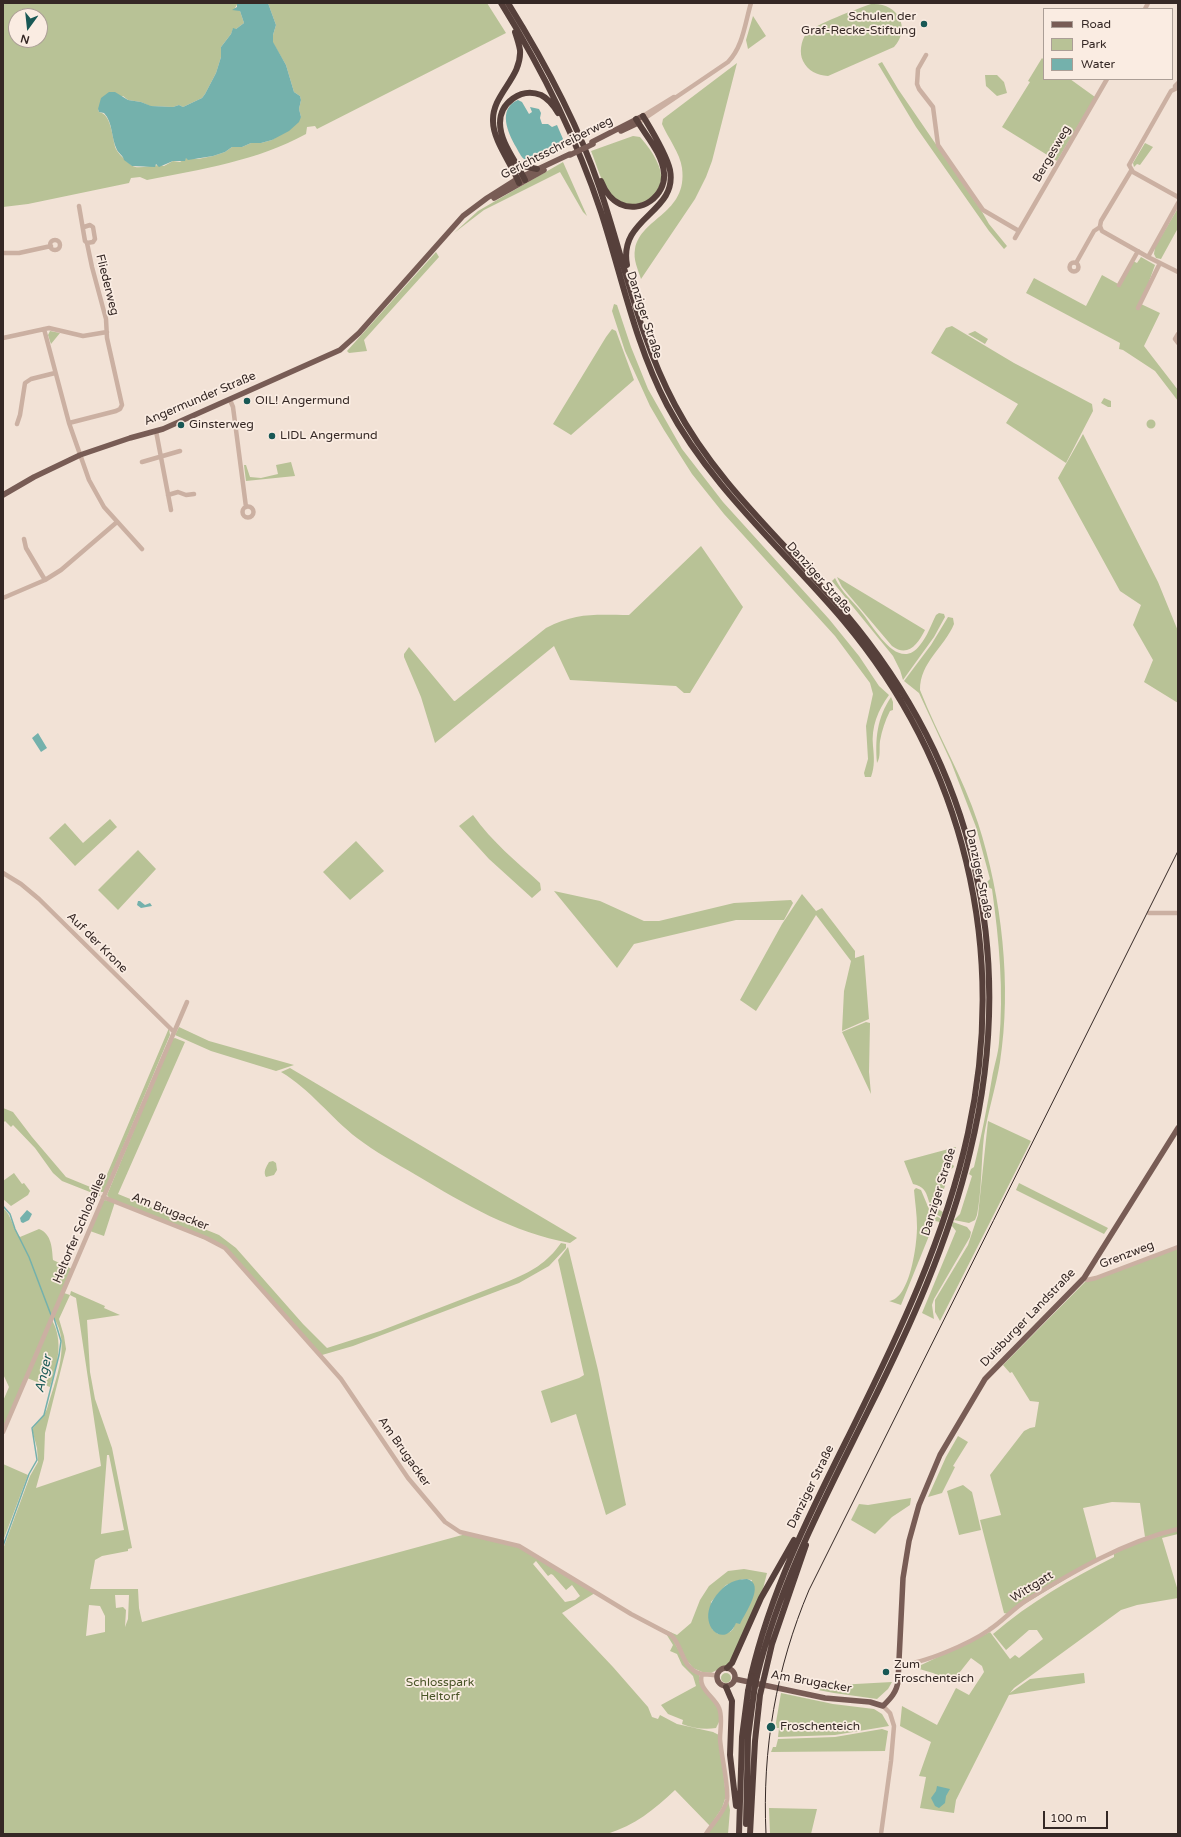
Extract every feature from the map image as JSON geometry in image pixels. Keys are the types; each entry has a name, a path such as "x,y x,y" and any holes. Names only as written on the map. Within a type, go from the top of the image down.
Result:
{"highway":[{"name":"Danziger Straße","path":"500,3 537,62 564,118 595,194 637,334 650,369 666,402 689,441 720,484 842,618 878,665 899,697 927,750 949,801 964,851 976,910 983,981 982,1041 974,1104 956,1181 940,1231 908,1310 799,1538 777,1589 759,1646 742,1737 740,1834"},
{"name":"Danziger Straße","path":"508,3 556,86 597,178 643,334 656,367 679,412 694,438 744,502 832,597 861,632 883,661 906,697 941,764 955,800 971,851 984,916 989,968 988,1042 980,1107 967,1164 945,1234 905,1333 807,1534 779,1604 754,1676"},
{"path":"514,25 520,50 519,61 515,74 496,105 493,121 498,142 521,180"},
{"path":"521,180 518,165 506,144 500,129 501,115 507,103 520,95 537,94 550,102 560,116 564,118"},
{"path":"626,274 628,271 625,252 630,236 641,222 666,197 671,178 667,162 644,117"},
{"path":"597,178 601,181 611,198 623,205 632,207 642,206 651,201 659,193 664,178 662,165 650,141 637,121"},
{"path":"518,165 537,169"},
{"path":"750,1834 755,1735 758,1707 772,1644 809,1540 807,1534"},
{"path":"727,1668 732,1662 768,1584 794,1540 799,1538"},
{"path":"726,1687 732,1701 731,1769 736,1802 736,1819 740,1825"},
{"name":"Danziger Straße","path":"747,1834 748,1737 751,1691"}],"main road":[{"name":"Gerichtsschreiberweg","path":"521,180 537,169 644,117"},
{"name":"Gerichtsschreiberweg","path":"340,350 359,333 455,224 471,210 521,180 570,154"},
{"name":"Angermunder Straße","path":"3,495 80,455 156,431 230,400 286,373 340,350"},
{"name":"Duisburger Landstraße","path":"883,1706 892,1697 898,1686 903,1578 915,1514 932,1471 948,1440 985,1379 1084,1278 1178,1128"},
{"path":"727,1668 733,1671 735,1679 732,1685 726,1687 719,1683 717,1676 721,1670 727,1668"},
{"name":"Am Brugacker","path":"735,1679 825,1698 870,1702 883,1706"}],"street":[{"name":"Gerichtsschreiberweg","path":"644,117 727,63 734,55 740,44 751,3"},
{"path":"926,55 922,59 916,73 916,84 920,92 933,106 938,145 983,210 1019,231"},
{"name":"Bergesweg","path":"1015,238 1106,80"},
{"path":"1178,83 1175,86 1177,91 1170,91 1129,166 1131,171 1178,197"},
{"path":"1131,171 1101,221 1100,227 1102,231 1178,272"},
{"path":"1148,257 1178,203"},
{"name":"Fliederweg","path":"69,423 116,411 120,409 122,405 109,348 106,319 87,243 85,241 84,227 79,206"},
{"name":"Fliederweg","path":"84,227 93,227 95,239 93,242 87,243"},
{"path":"1076,262 1094,231 1100,227"},
{"path":"3,253 19,253 51,246"},
{"path":"1119,285 1138,251"},
{"path":"1138,308 1160,263"},
{"path":"3,338 44,329 69,423 95,494 104,507 142,549"},
{"name":"Fliederweg","path":"44,329 57,329 83,336 107,332"},
{"path":"1178,334 1175,338 1178,343"},
{"path":"17,424 20,415 25,383 31,379 55,373"},
{"path":"230,400 233,407 246,507"},
{"path":"156,431 162,456 171,510"},
{"path":"142,462 180,451"},
{"path":"168,495 178,492 186,495 194,494"},
{"path":"3,598 45,580 61,570 117,522"},
{"path":"24,540 26,548 45,580"},
{"name":"Auf der Krone","path":"3,873 21,884 39,899 174,1032"},
{"path":"1149,914 1178,913"},
{"name":"Heltorfer Schloßallee","path":"3,1432 187,1002"},
{"name":"Am Brugacker","path":"104,1197 206,1238 225,1248 341,1379 408,1478 450,1527 466,1534 522,1547 619,1607 671,1635 676,1640 682,1656 688,1666 702,1674 717,1676"},
{"name":"Grenzweg","path":"1084,1278 1087,1280 1096,1278 1178,1247"},
{"name":"Wittgatt","path":"900,1664 917,1662 931,1658 971,1639 989,1630 1026,1601 1098,1561 1142,1539 1178,1529"},
{"path":"702,1674 701,1681 703,1688 717,1705 720,1713 720,1749 727,1796 723,1808 706,1834"},
{"path":"881,1834 891,1761 894,1726 890,1713 883,1706"}],"green space":[{"path":"3,3 238,3 235,8 240,11 244,23 236,29 233,29 221,47 221,57 216,73 202,98 183,107 179,105 173,107 150,106 141,102 128,100 123,96 98,109 99,112 107,117 117,151 134,167 156,165 164,166 173,161 180,162 186,158 198,159 213,156 225,152 232,147 242,147 251,143 261,143 272,140 301,117 299,109 301,100 300,96 294,92 286,65 273,43 273,35 276,25 268,3 487,3 506,33 317,129 315,126 307,127 306,134 249,158 209,168 147,180 140,177 131,178 129,183 28,204 3,207"},
{"path":"871,4 880,4 888,7 899,17 902,32 894,47 828,76 820,75 810,70 803,61 801,51 806,34 827,21"},
{"path":"753,16 766,36 748,49 746,40"},
{"path":"1042,58 1043,80 1071,80 1095,97 1057,161 1002,127 1030,82 1028,81"},
{"path":"882,62 898,89 989,224 1007,246 1004,249 989,231 916,127 878,64"},
{"path":"737,63 712,161 706,177 695,199 641,279 635,257 635,249 639,238 646,229 671,205 678,196 682,183 681,162 662,124 663,119"},
{"path":"985,75 997,75 1004,82 1007,93 997,96 986,86"},
{"path":"633,136 640,137 655,157 660,169 661,180 659,188 654,195 641,203 633,204 618,200 608,191 602,180 591,151"},
{"path":"1145,143 1153,147 1140,165 1137,164 1134,167 1133,163"},
{"path":"563,162 587,216 583,212 560,172 484,210 454,233 478,211"},
{"path":"1178,208 1178,228 1161,259 1156,258 1154,254 1155,247"},
{"path":"436,252 439,257 364,340 367,351 349,353 347,351"},
{"path":"1141,257 1155,265 1141,304 1160,313 1144,346 1178,390 1178,401 1155,371 1123,350 1119,349 1120,343 1026,293 1034,278 1086,306 1102,275 1120,285 1133,261 1137,263"},
{"path":"614,304 617,305 631,347 648,389 682,449 723,502 829,619 859,656 879,686 889,695 874,725 874,765 871,777 865,777 864,773 868,759 866,726 873,694 870,683 835,636 724,514 692,474 650,406 625,351 612,311"},
{"path":"952,326 1014,363 1092,404 1093,411 1066,463 1006,423 1018,404 931,353 946,328"},
{"path":"612,329 616,331 634,380 571,435 553,424"},
{"path":"50,331 60,333 51,344 48,335"},
{"path":"975,331 988,339 985,344 968,334"},
{"path":"1104,398 1111,401 1111,407 1101,403"},
{"path":"1149,420 1153,420 1155,424 1153,428 1149,428 1147,426 1147,422"},
{"path":"1083,434 1158,582 1178,631 1178,703 1144,682 1153,660 1133,625 1141,605 1120,591 1058,478"},
{"path":"291,462 295,476 246,481 244,465 246,465 250,477 261,478 278,474 276,465"},
{"path":"701,546 743,607 690,693 684,693 676,686 570,680 554,646 435,743 421,697 404,657 404,654 409,647 455,701 546,628 567,619 577,617 596,615 629,615"},
{"path":"837,577 925,630 916,644 912,648 903,651 892,646 842,587"},
{"path":"835,578 848,597 888,646 904,654 912,652 920,645 929,631 936,615 939,613 944,614 945,617 934,637 903,680 893,656 832,581"},
{"path":"948,617 953,618 954,624 950,633 928,663 921,680 920,690 965,789 978,823 986,851 999,911 1005,972 1005,1003 1000,1062 984,1136 980,1195 977,1215 975,1220 969,1223 954,1220 960,1214 972,1176 969,1174 971,1169 974,1167 977,1156 998,1052 1001,985 995,908 992,889 988,887 987,882 990,879 976,827 951,762 919,693 904,681 931,645"},
{"path":"891,697 893,702 893,710 890,711 885,722 880,741 879,758 877,763 876,746 878,729 886,705"},
{"path":"473,815 496,843 540,883 541,890 532,898 489,859 459,826"},
{"path":"110,819 117,827 75,866 49,838 65,823 83,843"},
{"path":"356,841 384,871 350,900 323,872"},
{"path":"138,850 156,869 118,910 98,890"},
{"path":"554,891 600,901 644,921 659,921 734,903 791,900 793,903 784,920 736,920 634,944 617,968"},
{"path":"802,894 816,911 822,908 855,951 855,958 864,955 869,1019 842,1031 844,991 851,961 816,915 756,1011 740,1000 782,924"},
{"path":"866,1022 870,1023 869,1072 871,1094 842,1032"},
{"path":"179,1027 209,1041 294,1065 276,1071 211,1051 175,1035"},
{"path":"169,1028 170,1035 104,1192 100,1192 100,1196 62,1181 53,1173 35,1148 13,1125 11,1127 5,1121 3,1123 3,1108 13,1112 66,1177 100,1191"},
{"path":"175,1038 185,1042 118,1194 219,1235 236,1248 303,1324 327,1348 380,1331 509,1281 538,1266 556,1250 561,1243 566,1244 566,1248 549,1266 519,1283 353,1346 322,1355 225,1248 110,1199 107,1195 172,1039"},
{"path":"290,1068 577,1238 570,1243 528,1232 509,1225 453,1197 357,1138 338,1122 311,1095 281,1072"},
{"path":"988,1121 1031,1141 940,1321 935,1312 935,1300 968,1245 978,1215"},
{"path":"956,1147 952,1164 954,1166 950,1169 938,1209 943,1212 941,1217 932,1209 924,1190 913,1184 904,1161"},
{"path":"273,1161 276,1163 277,1170 274,1175 266,1177 266,1168 269,1162"},
{"path":"14,1173 22,1184 24,1183 30,1191 28,1195 11,1206 3,1199 3,1181"},
{"path":"1019,1183 1108,1228 1104,1234 1016,1190"},
{"path":"916,1188 921,1190 929,1209 934,1215 940,1218 940,1222 935,1221 901,1305 889,1301 896,1298 902,1291 911,1270 914,1258 917,1235 914,1190"},
{"path":"103,1201 115,1202 104,1236 90,1231"},
{"path":"3,1208 8,1214 20,1237 39,1229 43,1231 49,1238 53,1260 72,1269 3,1430 3,1401 9,1387 3,1374"},
{"path":"953,1222 967,1227 971,1232 970,1237 934,1299 932,1305 934,1319 922,1313 956,1231 952,1226"},
{"path":"568,1247 598,1370 626,1505 606,1515 576,1414 551,1423 541,1391 584,1375 558,1260"},
{"path":"1178,1247 1178,1528 1145,1537 1140,1503 1112,1502 1083,1508 1097,1560 1008,1614 1004,1613 980,1520 1001,1515 990,1475 1024,1431 1035,1427 1039,1402 1030,1401 1012,1372 1010,1373 1003,1365 1086,1281"},
{"name":"Schlosspark Heltorf","path":"71,1291 105,1306 104,1308 120,1315 87,1320 90,1372 95,1399 112,1448 132,1548 128,1549 128,1551 102,1556 95,1560 90,1589 138,1589 139,1608 142,1622 466,1534 517,1546 595,1593 562,1613 648,1707 652,1717 658,1719 660,1715 677,1724 713,1732 719,1735 726,1796 722,1808 710,1826 675,1790 644,1816 607,1834 3,1834 3,1549 30,1476 38,1462 33,1428 47,1409 62,1350 59,1327 53,1317 64,1293 70,1295","holes":["70,1295 76,1298 101,1466 36,1488 44,1459 45,1433 66,1349 59,1319","107,1455 109,1455 124,1530 101,1534","536,1561 548,1576 551,1574 553,1575 566,1590 572,1585 580,1596 575,1600 565,1602 533,1564","115,1595 129,1595 128,1619 125,1627 126,1610 123,1607 116,1608","89,1605 100,1606 105,1616 105,1632 86,1636"]},
{"path":"52,1320 58,1337 58,1354 50,1387 27,1378"},
{"path":"958,1436 968,1442 953,1466 955,1467 942,1493 928,1497 946,1457"},
{"path":"3,1464 28,1475 3,1541"},
{"path":"963,1485 972,1492 981,1530 959,1535 947,1491"},
{"path":"911,1498 910,1505 892,1517 875,1534 851,1520 859,1504 868,1505"},
{"path":"1178,1530 1178,1534 1162,1538 1178,1591 1178,1598 1137,1605 1121,1610 1014,1688 1010,1693 1030,1679 1084,1673 1085,1683 1009,1695 956,1800 954,1813 920,1808 926,1777 919,1776 931,1742 900,1726 902,1706 937,1725 956,1688 969,1695 984,1672 982,1666 971,1658 952,1682 933,1673 916,1668 990,1632 1010,1659 1015,1655 1019,1658 1043,1639 1037,1630 1029,1630 1006,1650 993,1634 1007,1622 1036,1601 1114,1557 1114,1554 1129,1546"},
{"path":"744,1569 767,1573 763,1589 732,1662 711,1673 702,1672 689,1665 679,1644 661,1628 677,1635 691,1623 700,1600 709,1586 728,1571","holes":["743,1579 752,1580 733,1629 730,1632 718,1634 712,1629 711,1602 726,1585"]},
{"path":"665,1632 671,1636 679,1651 699,1675 699,1681 719,1710 720,1720 716,1728 707,1729 690,1727 682,1724 683,1720 668,1714 661,1705 696,1686 693,1676 682,1665 677,1654 670,1651 673,1645"},
{"path":"724,1673 728,1673 730,1674 730,1682 724,1683 721,1680 721,1676"},
{"path":"892,1682 888,1689 877,1699 818,1690 819,1686"},
{"path":"781,1693 833,1704 874,1709 882,1714 889,1726 835,1735 778,1737 779,1728 775,1728"},
{"path":"882,1729 888,1731 885,1751 771,1752 773,1747 776,1747 778,1739 835,1737"},
{"path":"728,1800 730,1810 728,1834 707,1834"},
{"path":"769,1808 817,1809 811,1834 770,1834"}],"water":[{"path":"237,3 268,3 276,25 273,35 273,42 286,65 294,92 300,96 301,100 299,109 301,117 299,122 289,131 272,140 261,143 251,143 242,147 232,147 225,152 213,156 188,160 186,158 185,161 173,161 159,167 156,164 155,167 132,166 124,160 118,151 107,117 104,113 99,112 98,109 101,98 109,92 115,92 128,100 141,102 151,106 173,107 179,105 183,107 202,98 216,73 221,57 221,47 231,34 233,28 236,29 244,23 240,11 232,10 237,7"},
{"path":"518,100 522,102 529,114 532,112 530,107 539,109 542,124 548,124 552,127 557,125 563,139 563,142 559,148 552,153 533,160 528,161 522,157 510,135 506,122 508,109"},
{"path":"38,733 47,748 41,752 32,738"},
{"path":"138,901 145,905 150,903 152,906 141,908 137,905"},
{"path":"27,1210 32,1214 29,1220 23,1223 21,1222 20,1218"},
{"path":"747,1579 752,1582 755,1587 752,1599 740,1624 736,1623 730,1631 724,1635 718,1634 712,1629 709,1622 708,1612 712,1602 720,1591 729,1584 735,1581"},
{"path":"937,1786 950,1789 946,1796 945,1803 939,1808 935,1806 931,1798 936,1791"}],"waterway":[{"name":"Anger","path":"3,1206 10,1214 15,1229 29,1257 51,1315"},
{"name":"Anger","path":"3,1546 29,1474 37,1460 32,1428 44,1415 61,1341 54,1318"}],"tram line":[{"path":"766,1834 766,1771 774,1709 788,1649 809,1590 1178,851"}],"place":[{"name":"Schulen der Graf-Recke-Stiftung","path":"924,24"},
{"name":"OIL! Angermund","path":"247,401"},
{"name":"Ginsterweg","path":"181,425"},
{"name":"LIDL Angermund","path":"272,436"},
{"name":"Zum Froschenteich","path":"886,1672"},
{"name":"Froschenteich","path":"771,1727"}]}
